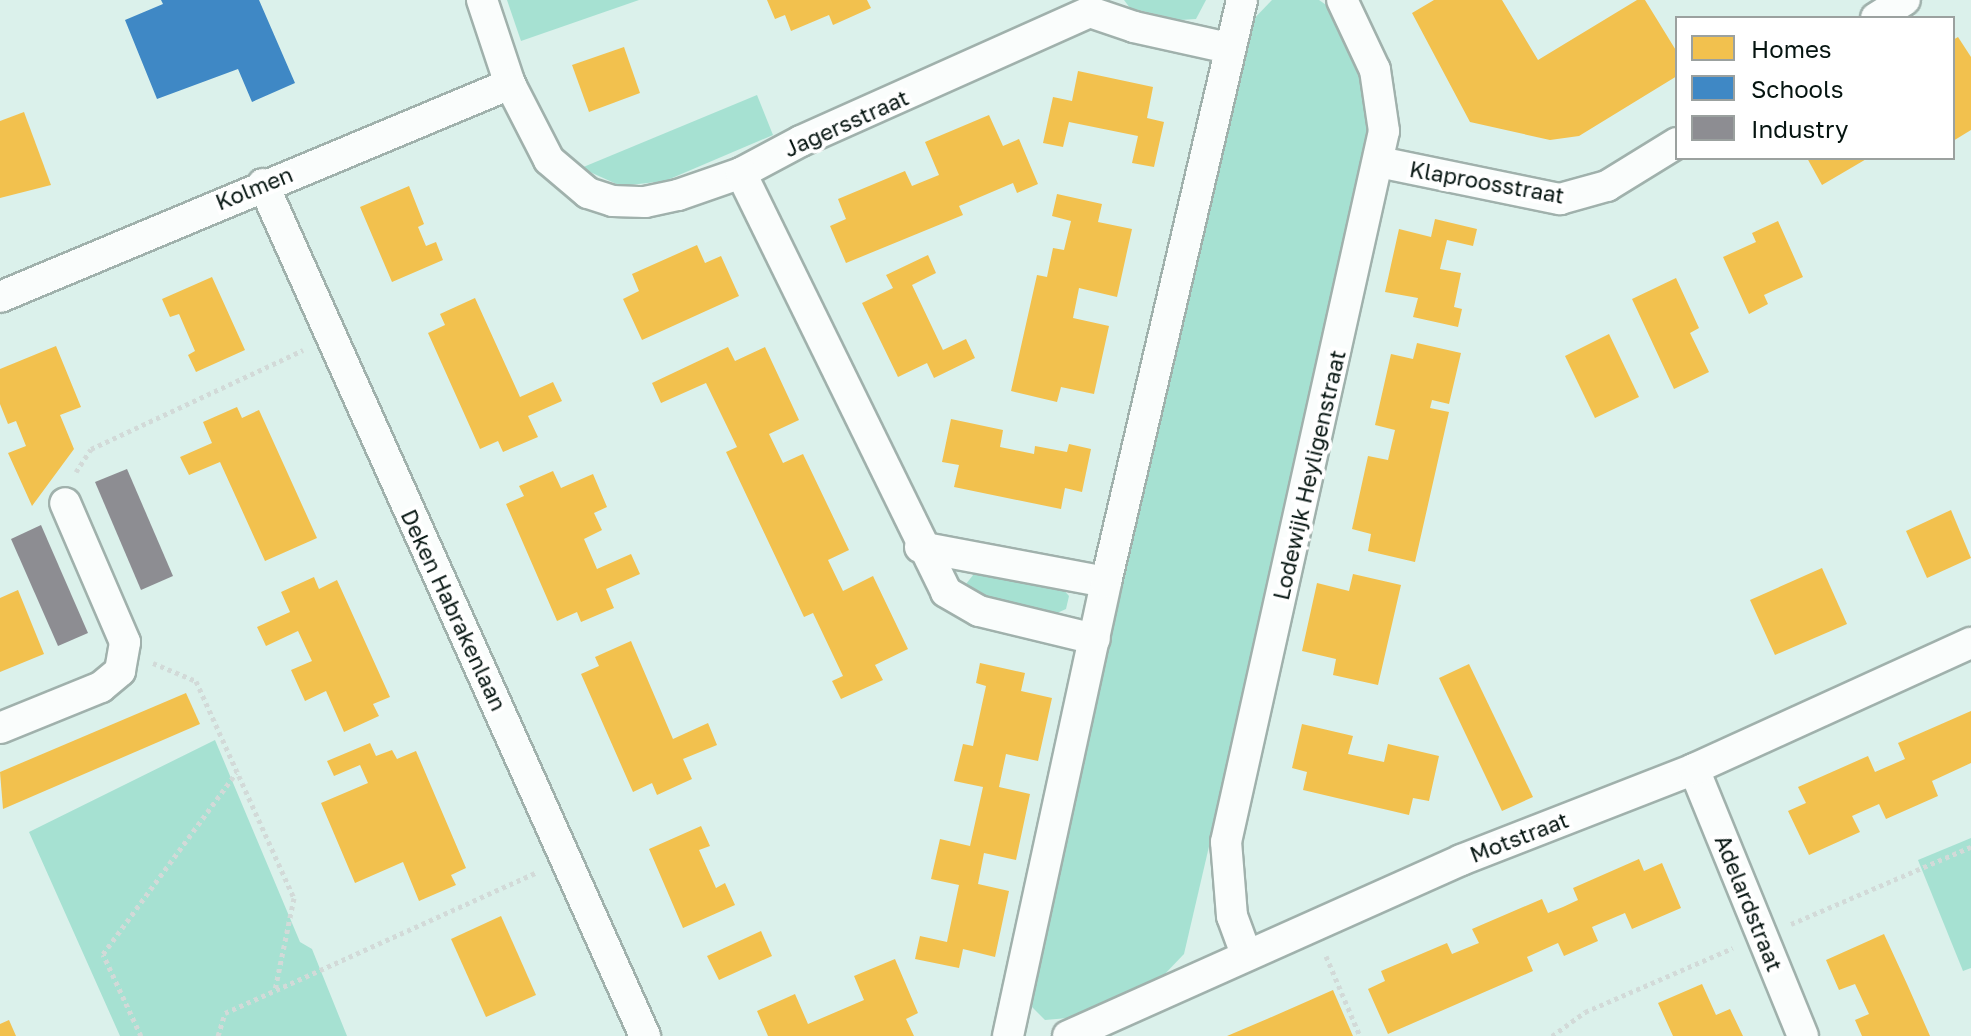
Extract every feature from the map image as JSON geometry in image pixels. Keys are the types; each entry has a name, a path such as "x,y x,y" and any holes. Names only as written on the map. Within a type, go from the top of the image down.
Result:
{"street":[{"name":"Jagersstraat","path":"482,0 510,84 549,160 588,193 645,202 741,173 801,141 1094,6 1134,27 1228,48"},
{"path":"1008,1036 1106,582 1228,48 1242,0"},
{"name":"Lodewijk Heyligenstraat","path":"1246,954 1232,916 1226,842 1379,162 1383,107 1375,70 1342,0"},
{"path":"1879,16 1905,0"},
{"name":"Kolmen","path":"0,297 263,184 510,84"},
{"name":"Klaproosstraat","path":"1379,162 1560,199 1607,186 1675,144"},
{"path":"741,173 920,547 957,603 1095,639"},
{"name":"Deken Habrakenlaan","path":"263,184 645,1036"},
{"path":"0,728 101,687 120,671 125,642 65,503"},
{"path":"920,547 1106,582"},
{"name":"Motstraat","path":"1068,1036 1461,860 1694,769 1971,643"},
{"name":"Adelardstraat","path":"1694,769 1803,1036"}],"path":[{"path":"65,503 70,480 91,449 330,339"},
{"path":"123,659 154,663 196,681 294,898 275,990"},
{"path":"141,1036 103,954 236,773"},
{"path":"1552,1036 1585,1012 1971,847"},
{"path":"218,1036 225,1013 567,859"},
{"path":"1312,925 1360,1036"}],"green space":[{"path":"507,0 639,0 521,41"},
{"path":"1124,0 1206,0 1196,19 1180,20 1130,8"},
{"path":"1272,0 1319,0 1332,9 1356,53 1371,121 1247,683 1184,954 1161,978 1068,1018 1045,1020 1032,1007 1033,989 1247,26"},
{"path":"757,95 773,135 665,181 621,186 581,168"},
{"path":"977,570 1063,589 1069,596 1066,609 1055,614 984,598 966,584"},
{"path":"215,740 300,942 312,949 347,1036 120,1036 29,832"},
{"path":"1971,838 1971,968 1963,971 1918,860"}],"building: Homes":[{"path":"767,0 867,0 871,8 833,25 829,15 791,31 785,15 775,19"},
{"path":"1434,0 1502,0 1538,60 1637,0 1645,0 1675,49 1675,77 1579,136 1550,140 1470,122 1412,13"},
{"path":"1958,37 1971,57 1971,130 1955,140 1955,39"},
{"path":"624,47 640,93 589,112 572,65"},
{"path":"1078,71 1153,87 1147,118 1164,122 1154,167 1132,163 1138,136 1069,122 1063,147 1043,143 1053,97 1072,101"},
{"path":"24,112 51,185 0,198 0,121"},
{"path":"989,115 1003,146 1019,139 1038,184 1017,193 1013,183 959,206 963,215 846,263 830,226 846,219 838,199 905,171 912,186 939,175 925,142"},
{"path":"1808,160 1865,160 1822,185"},
{"path":"409,186 424,224 418,227 426,246 436,242 443,260 392,282 360,207"},
{"path":"1057,194 1102,204 1098,222 1132,229 1117,297 1079,288 1073,318 1109,326 1094,394 1061,387 1057,402 1011,391 1037,275 1047,277 1053,248 1064,250 1071,221 1052,216"},
{"path":"1435,219 1477,229 1473,246 1447,240 1440,269 1461,273 1454,307 1462,309 1458,327 1413,317 1418,298 1385,292 1399,229 1431,237"},
{"path":"1778,221 1803,277 1764,295 1768,304 1749,314 1723,257 1756,242 1752,233"},
{"path":"697,245 705,263 721,256 739,296 642,340 623,299 639,291 632,274"},
{"path":"928,255 936,273 912,285 943,350 966,339 975,358 934,378 927,363 898,377 862,303 893,288 886,275"},
{"path":"212,277 245,350 196,372 188,355 195,351 179,314 170,317 162,299"},
{"path":"1676,278 1699,328 1690,333 1709,372 1674,389 1632,299"},
{"path":"475,298 520,397 553,382 562,401 528,416 538,437 503,452 498,441 480,449 428,333 445,325 440,314"},
{"path":"1609,334 1639,397 1595,418 1565,356"},
{"path":"1417,343 1461,353 1449,404 1432,400 1430,408 1449,412 1415,562 1368,551 1371,534 1352,529 1368,456 1388,460 1395,430 1375,425 1391,354 1413,359"},
{"path":"56,346 81,407 60,415 74,449 32,506 8,453 26,446 16,421 8,424 0,404 0,369"},
{"path":"728,347 735,361 765,347 799,420 769,434 783,463 803,454 849,550 828,560 843,591 873,576 908,649 875,665 883,680 841,699 832,681 843,676 813,613 804,617 726,452 737,447 706,383 661,403 652,383"},
{"path":"237,407 242,418 259,410 317,538 265,561 220,462 189,475 180,457 212,443 203,422"},
{"path":"951,419 1003,430 1000,447 1034,454 1035,446 1067,452 1069,444 1091,449 1082,492 1065,488 1061,509 954,487 959,465 942,462"},
{"path":"553,471 561,488 593,474 607,507 594,513 602,530 584,539 597,569 631,554 640,574 606,589 614,608 581,622 577,612 557,621 506,504 524,496 519,486"},
{"path":"1951,510 1971,558 1927,578 1906,531"},
{"path":"1822,568 1847,624 1775,655 1750,600"},
{"path":"1353,574 1401,585 1378,685 1333,675 1336,659 1302,651 1317,583 1349,591"},
{"path":"314,577 319,589 337,580 390,697 373,704 379,716 344,732 326,691 305,701 291,670 312,661 298,631 266,646 257,627 290,612 281,592"},
{"path":"18,590 44,654 0,672 0,598"},
{"path":"631,641 673,739 708,723 717,745 683,759 692,779 657,795 652,783 633,792 581,674 599,666 595,657"},
{"path":"980,663 1025,673 1021,691 1052,698 1038,761 1006,754 999,787 1030,794 1016,860 984,853 978,884 1009,891 995,957 963,949 959,968 915,959 920,936 947,942 959,885 931,879 940,839 970,846 983,787 954,781 963,744 973,746 986,686 976,683"},
{"path":"1469,664 1533,797 1502,811 1439,678"},
{"path":"186,693 200,724 3,809 0,772"},
{"path":"1971,711 1971,763 1932,781 1938,796 1886,819 1879,804 1852,816 1860,832 1809,855 1788,811 1806,803 1798,787 1868,756 1875,772 1905,759 1898,743"},
{"path":"1302,724 1353,736 1348,754 1384,762 1388,744 1439,756 1429,801 1413,798 1409,815 1303,790 1307,772 1292,768"},
{"path":"370,743 376,756 392,750 397,759 416,751 466,868 451,875 456,885 419,901 403,862 355,883 321,803 368,783 360,765 334,776 327,761"},
{"path":"701,826 710,846 699,850 716,888 725,883 735,905 683,928 649,849"},
{"path":"1639,859 1644,871 1662,863 1681,908 1632,929 1625,913 1592,927 1598,941 1564,956 1558,943 1527,957 1533,971 1388,1034 1368,989 1385,981 1381,971 1447,943 1452,954 1479,943 1472,929 1542,899 1548,913 1563,907 1578,900 1573,888"},
{"path":"501,916 536,995 486,1017 451,939"},
{"path":"761,931 772,956 719,980 707,956"},
{"path":"1884,934 1930,1036 1862,1036 1855,1020 1869,1014 1855,984 1839,990 1826,960"},
{"path":"895,959 918,1013 906,1019 914,1036 768,1036 757,1011 795,994 808,1024 864,1000 854,976"},
{"path":"1702,984 1716,1015 1730,1009 1743,1036 1673,1036 1658,1003"},
{"path":"1333,990 1353,1036 1227,1036 1267,1019"},
{"path":"9,1020 16,1036 0,1036 0,1024"}],"building: Schools":[{"path":"161,0 259,0 295,83 252,102 238,69 157,99 125,20 163,4"}],"building: Industry":[{"path":"127,469 173,576 141,590 95,482"},
{"path":"41,525 88,633 58,646 11,539"}]}
